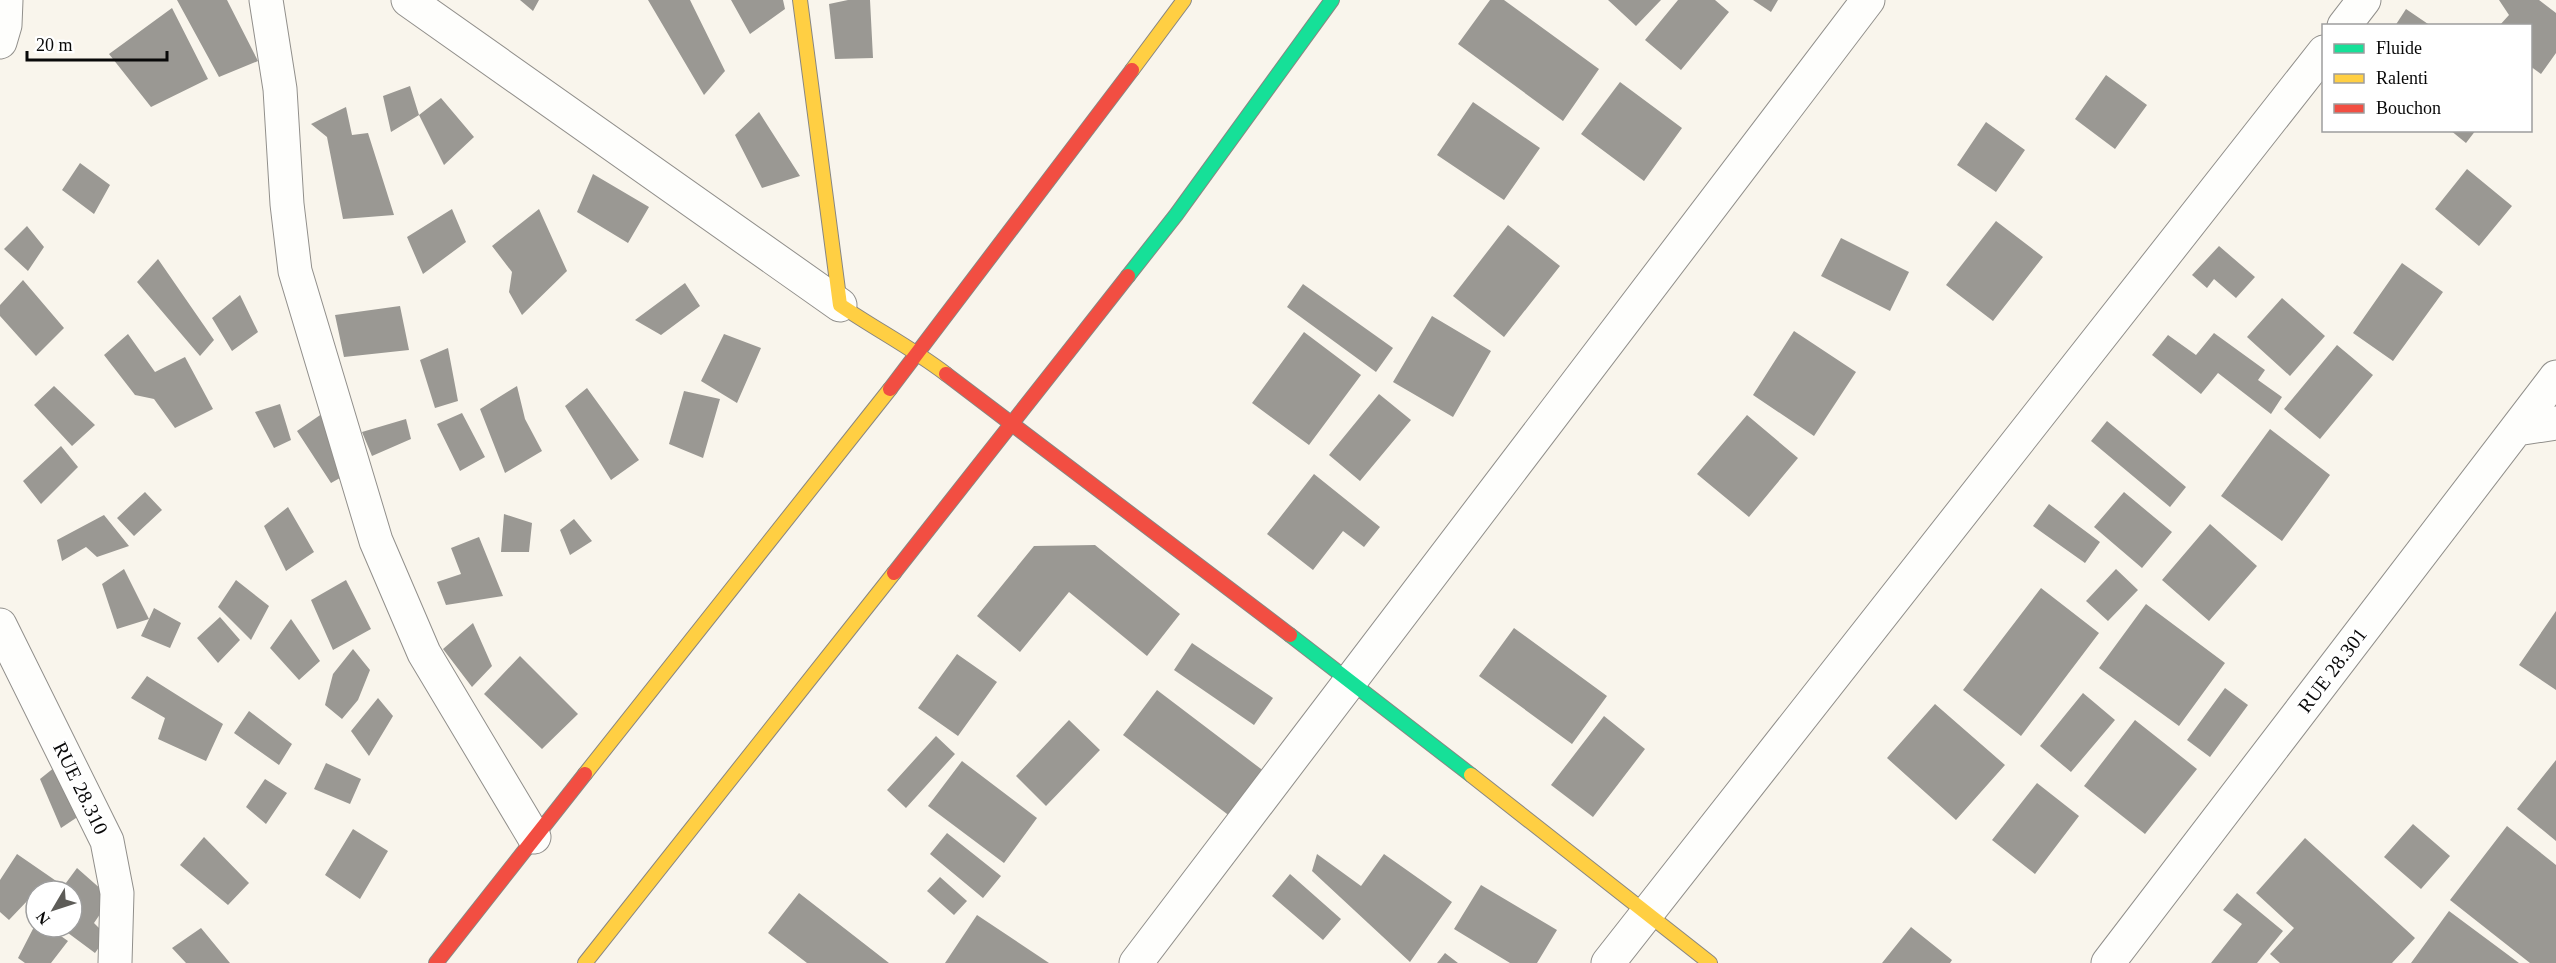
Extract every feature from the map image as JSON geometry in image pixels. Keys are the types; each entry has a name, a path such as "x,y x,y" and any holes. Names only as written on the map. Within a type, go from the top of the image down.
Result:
{"main road":[{"path":"800,0 840,305 875,329 919,353 1351,681 1710,963"},
{"path":"436,963 919,353 1184,0"},
{"path":"585,963 1176,215 1332,0"}],"street":[{"path":"0,42 5,25 6,0"},
{"path":"266,0 280,89 287,204 295,271 365,508 376,541 424,653 534,837"},
{"path":"408,0 840,305"},
{"path":"1136,963 1868,0"},
{"path":"2346,24 2364,0"},
{"path":"1608,963 1645,913 2322,55"},
{"name":"RUE 28.301","path":"2108,963 2556,377"},
{"path":"2517,429 2556,423"},
{"name":"RUE 28.310","path":"0,625 107,841 117,893 115,963"}],"building":[{"path":"177,0 227,0 258,61 219,77"},
{"path":"520,0 539,0 533,11"},
{"path":"648,0 690,0 725,71 704,95"},
{"path":"731,0 783,0 785,9 750,34"},
{"path":"848,0 870,0 873,58 835,59 829,4"},
{"path":"1490,0 1504,0 1599,69 1563,121 1458,44"},
{"path":"1608,0 1661,0 1636,26"},
{"path":"1678,0 1715,0 1729,12 1681,70 1645,40"},
{"path":"1753,0 1778,0 1771,12"},
{"path":"2499,0 2539,0 2556,13 2556,53 2541,74 2532,67 2532,24 2501,24 2509,15"},
{"path":"172,8 208,79 151,107 109,54"},
{"path":"2406,9 2428,24 2396,24"},
{"path":"2106,75 2147,105 2115,149 2075,119"},
{"path":"1620,82 1682,128 1644,181 1581,134"},
{"path":"410,86 419,115 391,132 383,96"},
{"path":"441,98 474,137 444,165 419,115"},
{"path":"1473,102 1540,148 1504,200 1437,155"},
{"path":"346,107 352,135 368,133 394,215 343,219 327,137 311,124"},
{"path":"759,112 800,176 762,188 735,135"},
{"path":"1986,122 2025,150 1996,192 1957,165"},
{"path":"2452,132 2474,132 2466,143"},
{"path":"80,163 110,185 94,214 62,190"},
{"path":"2467,169 2512,206 2479,246 2435,209"},
{"path":"593,174 649,207 628,243 577,212"},
{"path":"452,209 466,242 423,274 407,237"},
{"path":"539,209 567,271 522,315 509,292 512,272 492,246"},
{"path":"1996,221 2043,257 1993,321 1946,285"},
{"path":"1508,225 1560,266 1504,337 1453,296"},
{"path":"27,226 44,247 28,271 4,249"},
{"path":"1841,238 1909,272 1890,311 1821,276"},
{"path":"2219,246 2255,277 2236,298 2214,279 2207,288 2192,275"},
{"path":"158,259 214,340 200,356 137,282"},
{"path":"2402,263 2443,292 2393,361 2353,333"},
{"path":"23,280 64,328 36,356 0,316 0,305"},
{"path":"685,283 700,306 661,335 635,320"},
{"path":"1303,284 1393,348 1376,372 1287,307"},
{"path":"240,295 258,332 232,351 212,318"},
{"path":"2282,298 2325,336 2290,376 2247,337"},
{"path":"400,306 409,350 344,357 335,315"},
{"path":"1432,316 1491,351 1453,417 1393,382"},
{"path":"1794,331 1856,372 1814,436 1753,395"},
{"path":"1304,332 1361,375 1309,445 1252,403"},
{"path":"2214,333 2265,370 2258,380 2282,397 2271,414 2218,373 2201,394 2152,355 2168,335 2196,355"},
{"path":"128,334 155,372 185,357 213,409 175,428 154,399 135,395 104,355"},
{"path":"724,334 761,348 737,403 701,381"},
{"path":"2337,345 2373,375 2320,439 2284,409"},
{"path":"448,348 458,401 435,408 420,360"},
{"path":"54,386 95,425 72,446 34,405"},
{"path":"517,386 525,419 542,451 505,473 480,409"},
{"path":"587,388 639,460 611,480 565,406"},
{"path":"684,391 720,399 703,458 669,444"},
{"path":"1379,394 1411,420 1360,481 1329,455"},
{"path":"280,404 291,440 274,448 255,412"},
{"path":"326,411 347,474 331,483 297,431"},
{"path":"462,413 485,457 460,471 437,424"},
{"path":"1747,415 1798,458 1749,517 1697,474"},
{"path":"406,419 411,439 372,456 362,432"},
{"path":"2107,421 2186,487 2170,507 2091,441"},
{"path":"2270,429 2330,475 2282,541 2221,496"},
{"path":"61,446 78,467 41,504 23,481"},
{"path":"1314,474 1380,527 1364,547 1343,531 1313,570 1267,534"},
{"path":"145,492 162,510 134,536 117,518"},
{"path":"2124,492 2172,532 2142,568 2094,527"},
{"path":"2049,504 2100,542 2085,563 2033,526"},
{"path":"288,507 314,552 286,571 264,526"},
{"path":"504,514 532,523 529,552 501,552"},
{"path":"104,515 129,546 97,557 86,547 62,561 57,540"},
{"path":"574,519 592,541 570,555 560,530"},
{"path":"2210,524 2257,566 2209,621 2162,580"},
{"path":"479,537 503,596 446,605 437,582 461,574 451,548"},
{"path":"1095,545 1180,614 1147,656 1069,592 1020,652 977,616 1034,546"},
{"path":"124,569 149,619 117,629 102,584"},
{"path":"2116,569 2138,590 2108,621 2086,601"},
{"path":"236,580 269,606 251,640 218,607"},
{"path":"346,580 371,629 333,650 311,600"},
{"path":"2041,588 2099,633 2021,736 1963,690"},
{"path":"2146,604 2225,663 2179,726 2099,668"},
{"path":"154,608 181,623 170,648 141,636"},
{"path":"2556,611 2556,690 2519,665"},
{"path":"220,617 240,640 218,663 197,638"},
{"path":"291,619 320,661 299,680 270,648"},
{"path":"473,623 492,666 472,687 443,649"},
{"path":"1514,628 1607,696 1572,744 1479,676"},
{"path":"1192,643 1273,698 1254,725 1174,670"},
{"path":"353,649 370,670 358,700 342,719 325,705 333,674"},
{"path":"957,654 997,682 958,736 918,708"},
{"path":"520,656 578,714 542,749 484,694"},
{"path":"147,676 223,724 206,761 158,739 165,718 131,698"},
{"path":"2225,688 2248,705 2210,757 2187,740"},
{"path":"1157,690 1265,772 1231,817 1123,735"},
{"path":"2083,693 2115,720 2071,772 2040,746"},
{"path":"378,698 393,716 369,756 351,731"},
{"path":"1935,704 2005,765 1956,820 1887,758"},
{"path":"249,711 292,744 279,765 234,733"},
{"path":"1604,716 1645,749 1593,817 1551,785"},
{"path":"1069,720 1100,750 1046,806 1016,776"},
{"path":"2135,720 2197,769 2145,834 2084,786"},
{"path":"936,736 955,754 906,808 887,790"},
{"path":"2556,760 2556,841 2517,809"},
{"path":"962,761 1037,818 1004,863 928,806"},
{"path":"60,763 79,816 61,828 40,779"},
{"path":"326,763 361,779 350,804 314,789"},
{"path":"265,779 287,793 266,824 246,807"},
{"path":"2037,783 2079,816 2035,874 1992,840"},
{"path":"2413,824 2450,856 2421,889 2384,857"},
{"path":"2507,826 2556,865 2556,963 2530,963 2450,900"},
{"path":"353,829 388,851 360,899 325,875"},
{"path":"947,833 1001,876 983,898 930,854"},
{"path":"204,837 249,883 228,905 180,865"},
{"path":"2305,838 2415,938 2392,963 2280,963 2270,954 2294,928 2256,893"},
{"path":"17,854 53,879 24,879 24,904 9,920 0,912 0,880"},
{"path":"1317,854 1361,886 1384,854 1452,902 1410,962 1312,871"},
{"path":"77,868 111,898 94,923 107,936 95,953 76,939 84,939 84,879 69,879"},
{"path":"1290,874 1341,919 1323,940 1272,896"},
{"path":"940,877 967,901 954,915 927,891"},
{"path":"1481,885 1557,930 1537,963 1510,963 1454,929"},
{"path":"799,893 889,963 807,963 768,933"},
{"path":"2237,893 2283,931 2257,963 2211,963 2242,924 2223,910"},
{"path":"2449,911 2519,963 2411,963"},
{"path":"977,915 1049,963 945,963"},
{"path":"1911,927 1952,960 1950,963 1882,963"},
{"path":"201,928 230,963 186,963 172,948"},
{"path":"28,939 65,939 68,941 51,963 25,963 18,958"},
{"path":"1445,953 1458,963 1437,963"}],"traffic: fast":[{"path":"1128,276 1176,215 1332,0"},
{"path":"1290,635 1471,775"}],"traffic: slow":[{"path":"800,0 840,305 946,374"},
{"path":"1132,70 1184,0"},
{"path":"585,774 890,389"},
{"path":"585,963 894,573"},
{"path":"1471,775 1710,963"}],"traffic: jam":[{"path":"890,389 1132,70"},
{"path":"894,573 1128,276"},
{"path":"946,374 1290,635"},
{"path":"436,963 585,774"}]}
